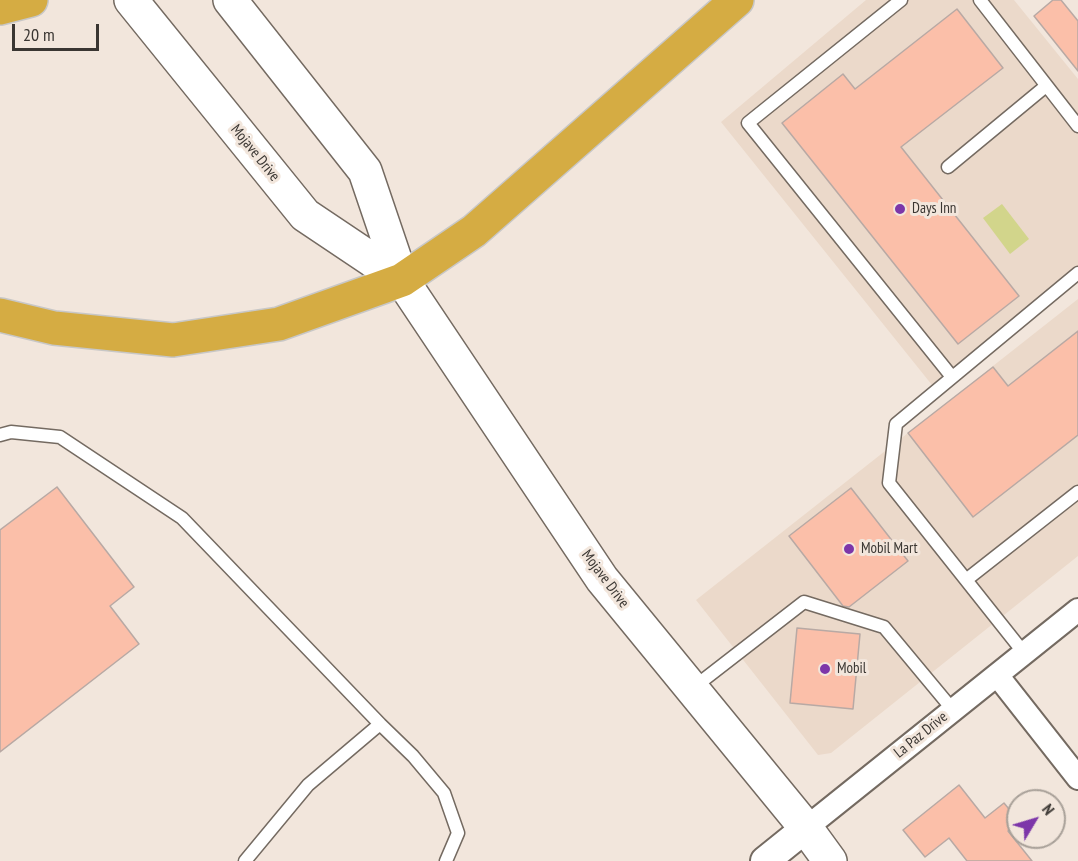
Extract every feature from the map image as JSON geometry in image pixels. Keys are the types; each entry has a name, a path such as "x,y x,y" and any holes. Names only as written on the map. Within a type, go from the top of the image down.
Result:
{"highway":[{"path":"0,8 31,0"},
{"path":"0,315 54,328 173,340 279,324 402,280 474,231 737,0"}],"main road":[{"name":"Mojave Drive","path":"131,0 305,215 402,280"},
{"name":"Mojave Drive","path":"230,0 366,171 402,280 602,579 806,828 830,861"}],"street":[{"name":"La Paz Drive","path":"765,861 1078,610"},
{"path":"997,675 1078,778"}],"lane":[{"path":"901,0 748,123 952,376"},
{"path":"980,0 1078,126"},
{"path":"948,167 1047,86"},
{"path":"1024,653 889,483 896,424 1078,273"},
{"path":"0,435 11,432 60,437 182,518 413,756 444,793 458,833 446,861"},
{"path":"966,580 1078,492"},
{"path":"692,688 804,602 884,627 953,710"},
{"path":"245,861 308,785 380,724"}],"shaded area":[{"name":"Days Inn","path":"866,0 1014,0 1078,79 1078,266 932,385 721,122"},
{"path":"1002,204 1029,239 1010,254 983,218"},
{"path":"1078,299 1078,556 831,753 818,755 696,600"}],"building":[{"path":"1053,0 1061,0 1078,21 1078,71 1034,16"},
{"name":"Days Inn","path":"957,9 1003,68 901,147 1019,296 958,344 782,123 843,74 855,89"},
{"path":"1078,331 1078,435 973,517 908,433 993,367 1008,386"},
{"path":"57,487 134,587 110,606 139,644 0,752 0,530"},
{"name":"Mobil Mart","path":"851,488 908,561 849,607 843,606 789,536"},
{"name":"Mobil","path":"797,628 860,634 853,709 790,703"},
{"path":"959,785 985,818 1004,803 1006,805 1006,849 1022,849 1032,861 967,861 949,838 925,857 903,830"}],"place":[{"name":"Days Inn","path":"900,209"},
{"name":"Mobil Mart","path":"849,549"},
{"name":"Mobil","path":"825,669"}]}
